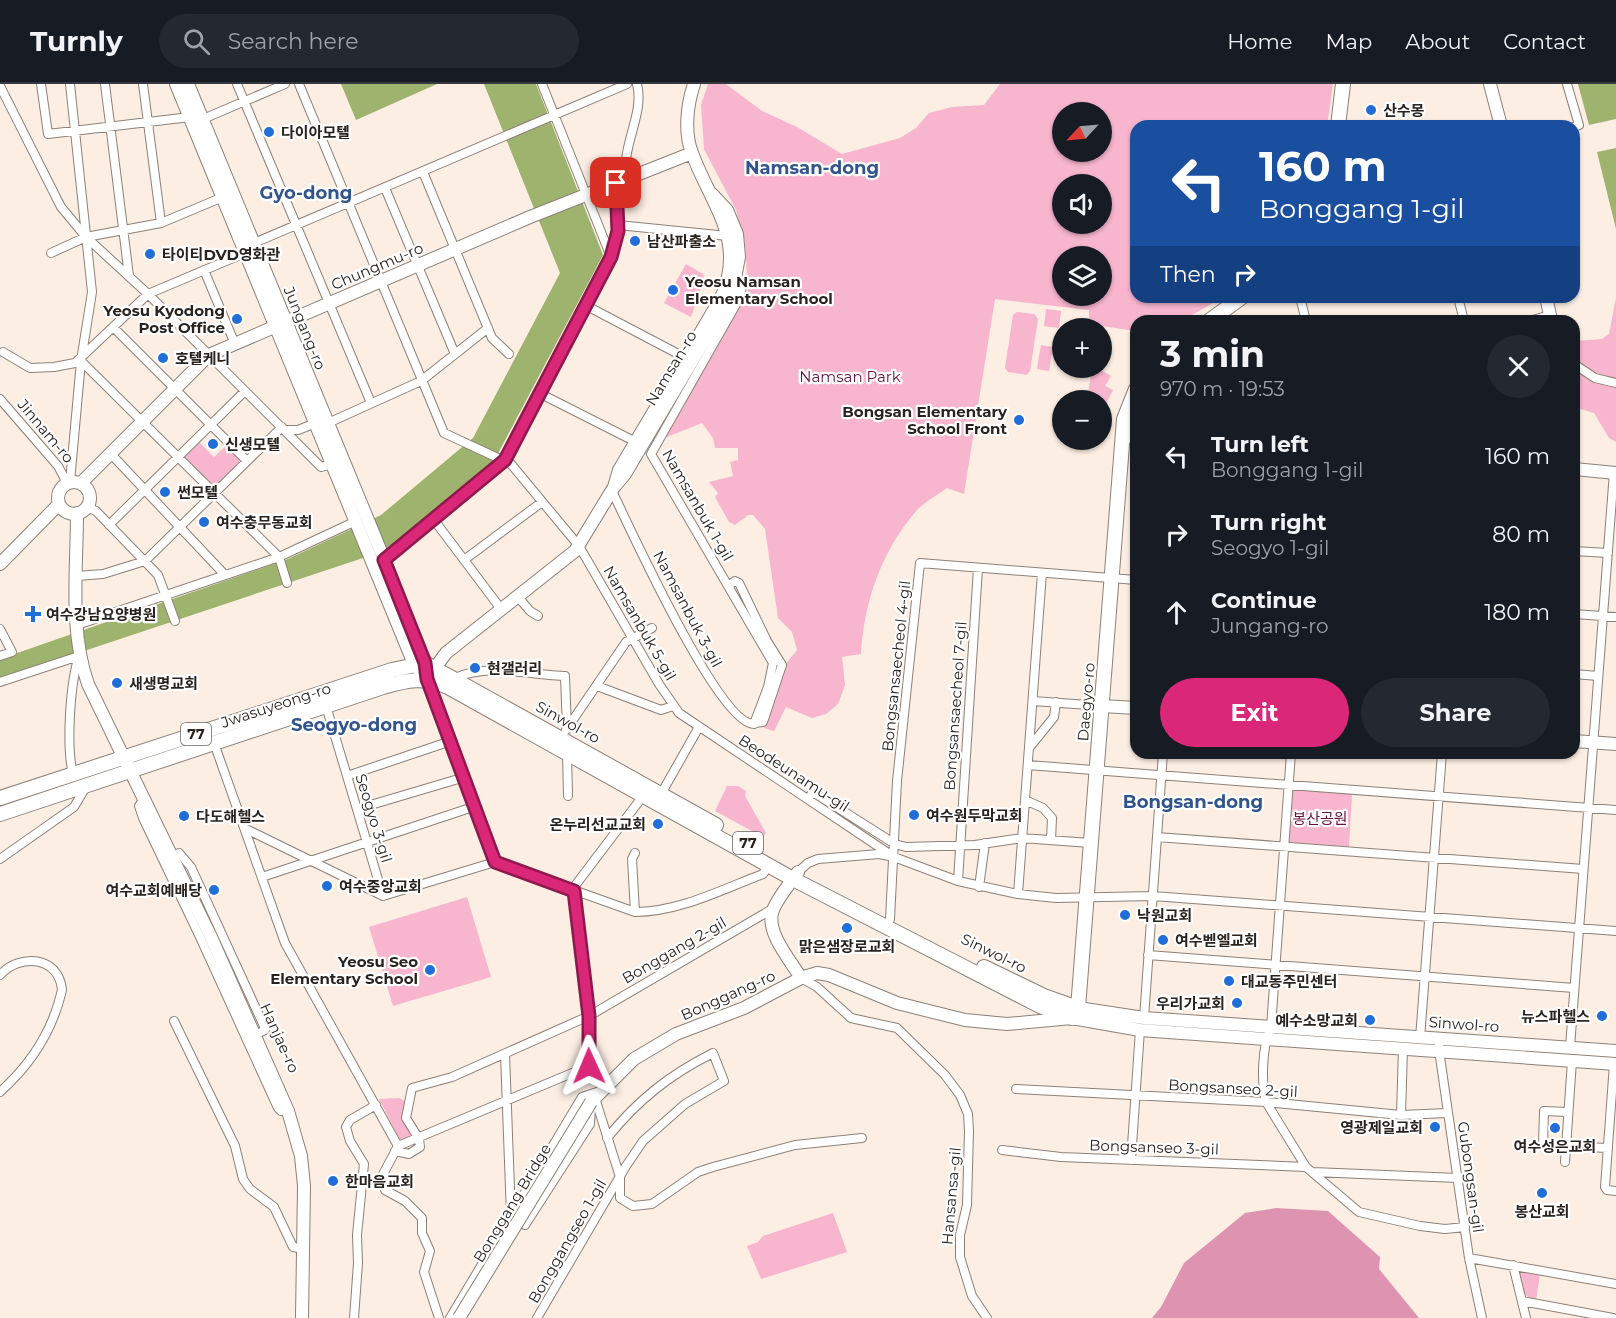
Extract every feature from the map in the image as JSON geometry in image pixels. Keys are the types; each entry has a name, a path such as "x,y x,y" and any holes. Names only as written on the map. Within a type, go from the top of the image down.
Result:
{"main road":[{"path":"1339,120 1343,84"},
{"path":"1217,315 1234,303"},
{"name":"Daegyo-ro","path":"1075,1013 1087,897 1113,578 1129,436 1124,419 1130,404"},
{"name":"Sinwol-ro","path":"425,668 455,678 564,734 795,876 1040,1006 1075,1013"},
{"name":"Sinwol-ro","path":"425,668 448,687 769,865 890,919 1075,1013"},
{"name":"Jwasuyeong-ro","path":"0,814 134,769 193,742 214,743 396,683 425,668"},
{"name":"Jwasuyeong-ro","path":"0,798 128,756 193,742 425,668"},
{"path":"46,783 50,797"}],"street":[{"path":"41,84 48,134 190,117"},
{"path":"70,84 92,292 81,360 73,483"},
{"path":"105,84 129,276"},
{"path":"143,84 161,223"},
{"path":"176,84 223,197 250,248"},
{"path":"188,84 250,248 425,668 495,862"},
{"path":"237,84 371,403"},
{"path":"203,119 285,84"},
{"path":"299,84 444,434 502,458"},
{"path":"542,84 611,257"},
{"path":"3,352 30,368 56,367 81,360 147,294 204,270 296,225 627,84"},
{"path":"379,558 434,520 502,458 539,393 611,257 616,241 625,156 639,98 637,84"},
{"path":"1490,84 1499,120"},
{"path":"1568,84 1578,120"},
{"path":"0,86 61,207 86,237 129,276 321,467 333,464"},
{"name":"Namsan-ro","path":"613,489 619,470 724,292 730,261 728,236 712,194 692,153 688,120 693,86"},
{"path":"586,195 692,153"},
{"path":"423,172 494,342 509,354"},
{"path":"385,188 455,354"},
{"name":"Namsan-ro","path":"425,668 518,597 579,546 613,489 625,474 729,302 737,275 739,246 735,226 727,210 712,194"},
{"name":"Chungmu-ro","path":"73,483 110,453 209,355 586,195"},
{"path":"51,253 86,237 161,223 223,197"},
{"path":"618,225 728,236"},
{"path":"204,270 235,344"},
{"name":"Namsanbuk 1-gil","path":"737,275 742,287 739,299 651,452 729,585 736,581 739,583 767,641 782,665 763,722 756,722"},
{"path":"585,305 686,358"},
{"path":"114,328 247,461"},
{"path":"77,576 116,571 145,561 283,429 298,430 322,423 421,381 488,328"},
{"path":"81,360 279,557 287,583"},
{"path":"1580,368 1595,378 1616,383"},
{"path":"109,525 245,391"},
{"path":"539,393 636,442"},
{"name":"Jinnam-ro","path":"0,399 73,483"},
{"path":"322,423 333,464 361,518"},
{"path":"110,453 225,575"},
{"name":"Namsanbuk 5-gil","path":"502,458 579,546 676,709"},
{"path":"1570,1047 1615,472 1580,470"},
{"path":"73,483 58,493 59,504 66,512 96,511 158,575 175,621"},
{"path":"73,483 90,494 82,510 77,576 79,656 88,684 107,726 128,756"},
{"name":"Namsanbuk 3-gil","path":"613,489 705,673 733,713 746,723 756,722"},
{"path":"464,560 542,502"},
{"path":"0,564 59,504"},
{"path":"77,625 279,557 361,518"},
{"path":"434,520 501,609"},
{"path":"1580,551 1608,553"},
{"name":"Bongsansaecheol 4-gil","path":"890,919 897,781 920,563 1130,579"},
{"name":"Bongsansaecheol 7-gil","path":"958,881 978,568"},
{"path":"1018,894 1042,573"},
{"path":"518,597 530,611 538,616"},
{"path":"1580,614 1616,617"},
{"path":"564,734 627,642 652,628"},
{"path":"0,629 12,652 0,656"},
{"path":"0,682 79,656"},
{"path":"73,774 71,761 72,680 79,656"},
{"path":"455,678 487,672 565,676 564,734"},
{"path":"1580,674 1598,676"},
{"path":"597,686 661,710 676,709"},
{"path":"1032,701 1130,708"},
{"path":"1029,748 1054,717 1056,702"},
{"name":"Seogyo 3-gil","path":"326,706 383,896"},
{"name":"Beodeunamu-gil","path":"676,709 699,727 894,857"},
{"path":"661,794 699,727"},
{"path":"347,776 451,741"},
{"path":"1580,741 1616,744"},
{"path":"214,743 293,960 376,1105 397,1149"},
{"path":"567,752 568,796"},
{"name":"Hanjae-ro","path":"128,756 179,853 295,1109 308,1156 312,1207 310,1318"},
{"path":"1131,1160 1163,759"},
{"path":"1290,759 1268,1033 1264,1092 1266,1102 1310,1169 1346,1203 1364,1214 1445,1229 1465,1227"},
{"path":"1420,1038 1441,759"},
{"path":"1028,765 1616,810"},
{"name":"Hanjae-ro","path":"134,769 144,798 211,937 288,1111 301,1156 304,1249 302,1318"},
{"path":"357,809 465,777"},
{"path":"0,859 74,807 87,785"},
{"path":"808,799 813,792 895,844 911,848 1022,838 1090,843"},
{"path":"439,1318 424,1272 430,1251 422,1233 422,1218 416,1209 387,1192 381,1185 381,1178 397,1149 587,1068 589,1016 574,891 576,884 643,796"},
{"path":"1025,800 1050,814 1053,820 1051,840"},
{"path":"262,877 476,806"},
{"path":"246,829 383,896 495,862 634,912 658,910 692,900 763,874 769,865"},
{"path":"1157,837 1583,869"},
{"path":"979,886 985,843"},
{"path":"634,912 632,859 635,853"},
{"path":"801,978 774,931 771,919 774,908 795,876 808,863 819,859 872,854 894,857 958,881 1018,894 1087,897 1153,896 1616,931"},
{"name":"Bonggang 2-gil","path":"419,1139 406,1118 412,1088 452,1077 589,1016 774,908"},
{"path":"1148,955 1574,988"},
{"path":"0,975 17,963 41,961 52,968 62,990 48,1031 27,1064 0,1092"},
{"name":"Bonggang-ro","path":"595,1097 634,1059 668,1038 744,1008 801,978 825,973 897,1004 965,1020 1007,1024 1075,1013"},
{"name":"Hansansa-gil","path":"801,978 817,987 851,1018 897,1028 945,1075 960,1095 968,1114 969,1131 967,1206 960,1235 960,1257 972,1296 987,1318"},
{"name":"Sinwol-ro","path":"1075,1013 1142,1024 1268,1033 1420,1038 1439,1045 1615,1064"},
{"path":"174,1021 235,1146 246,1185 274,1207 293,1247 304,1249"},
{"name":"Sinwol-ro","path":"1268,1033 1403,1048 1439,1045 1570,1047 1616,1051"},
{"name":"Gubongsan-gil","path":"1439,1045 1469,1258 1482,1318"},
{"path":"1401,1115 1403,1048"},
{"name":"Bonggangseo 1-gil","path":"537,1318 637,1150 657,1127 685,1104 724,1081 713,1053 677,1072 647,1094 607,1138"},
{"path":"505,1054 511,1216"},
{"path":"1565,1162 1572,1061"},
{"path":"1615,1064 1613,1129 1608,1148 1605,1187 1607,1190 1616,1191"},
{"name":"Bongsanseo 2-gil","path":"1016,1089 1266,1102 1401,1115 1448,1113"},
{"path":"450,1318 582,1097 595,1097 590,1124 525,1225 511,1216"},
{"name":"Bonggangseo 1-gil","path":"595,1097 620,1178"},
{"name":"Bonggang Bridge","path":"459,1318 595,1097"},
{"path":"354,1318 358,1263 357,1235 364,1168 346,1127 350,1120 376,1105"},
{"path":"1568,1112 1544,1111 1543,1145 1608,1148"},
{"path":"620,1178 618,1190 621,1201 633,1206 645,1206 659,1201 692,1176 713,1167 794,1145 862,1138"},
{"name":"Bongsanseo 3-gil","path":"1002,1150 1061,1157 1458,1178"},
{"path":"1469,1258 1616,1284"},
{"path":"1513,1265 1526,1318"},
{"path":"1522,1301 1613,1318"}],"green space":[{"name":"Namsan Park","path":"708,84 726,84 762,111 797,127 842,154 900,138 916,128 929,113 952,107 984,105 1000,84 1333,84 1328,120 1130,120 1130,303 1213,303 1192,315 1130,315 1130,330 1112,328 1112,318 1089,318 1089,310 1055,306 1112,306 1112,246 1052,246 1052,306 995,299 964,494 947,488 917,510 894,542 877,577 871,596 861,654 842,657 845,685 838,704 826,714 812,718 786,707 774,731 764,728 785,665 797,650 792,632 778,618 765,529 753,515 748,515 735,525 729,522 715,497 718,493 709,482 733,476 730,462 738,460 738,448 715,448 713,438 702,423 662,439 748,291 745,245 736,210 704,149 701,105"},
{"path":"686,264 703,274 704,279 691,317 664,303"},
{"path":"1616,298 1616,442 1609,438 1594,413 1580,409 1580,341 1602,339 1609,334"},
{"path":"1046,309 1061,311 1060,318 1052,318 1052,327 1044,326"},
{"path":"1017,312 1034,314 1038,319 1030,371 1027,375 1008,372 1005,368 1013,315"},
{"path":"1041,345 1052,347 1049,371 1037,369"},
{"path":"1090,378 1110,378 1105,386 1113,390 1112,392 1112,390 1089,390"},
{"path":"198,441 214,457 228,444 244,461 216,489 183,456"},
{"path":"727,786 738,786 746,791 745,796 766,833 763,837 715,811"},
{"name":"봉산공원","path":"1295,790 1352,794 1349,847 1288,842 1291,793"},
{"path":"467,897 491,977 393,1006 369,927"},
{"path":"399,1098 405,1101 402,1117 412,1135 401,1142 379,1099"},
{"path":"833,1213 847,1252 761,1279 747,1246 758,1242 763,1236"},
{"path":"1518,1270 1540,1274 1536,1300 1524,1293"}],"shaded area":[{"path":"341,84 437,84 356,120"},
{"path":"484,84 536,84 603,255 494,461 391,546 363,558 0,679 0,659 288,559 381,515 473,438 560,273"},
{"path":"1578,84 1616,84 1616,119 1589,125"},
{"path":"1616,148 1616,229 1597,152"},
{"path":"1276,1208 1328,1211 1380,1257 1379,1269 1419,1318 1152,1318 1161,1307 1184,1263 1245,1213"}],"place":[{"name":"산수몽","path":"1371,110"},
{"name":"다이아모텔","path":"269,132"},
{"name":"남산파출소","path":"635,241"},
{"name":"타이티DVD영화관","path":"150,254"},
{"name":"Yeosu Namsan Elementary School","path":"673,290"},
{"name":"Yeosu Kyodong Post Office","path":"237,319"},
{"name":"호텔케니","path":"163,358"},
{"name":"Bongsan Elementary School Front","path":"1019,420"},
{"name":"신생모텔","path":"213,444"},
{"name":"썬모텔","path":"165,492"},
{"name":"여수충무동교회","path":"204,522"},
{"name":"여수강남요양병원","path":"33,614"},
{"name":"현갤러리","path":"475,668"},
{"name":"새생명교회","path":"117,683"},
{"name":"여수원두막교회","path":"914,815"},
{"name":"다도해헬스","path":"184,816"},
{"name":"온누리선교교회","path":"658,824"},
{"name":"여수중앙교회","path":"327,886"},
{"name":"여수교회예배당","path":"214,890"},
{"name":"낙원교회","path":"1125,915"},
{"name":"맑은샘장로교회","path":"847,928"},
{"name":"여수벧엘교회","path":"1163,940"},
{"name":"Yeosu Seo Elementary School","path":"430,970"},
{"name":"대교동주민센터","path":"1229,981"},
{"name":"우리가교회","path":"1237,1003"},
{"name":"뉴스파헬스","path":"1602,1016"},
{"name":"예수소망교회","path":"1370,1020"},
{"name":"영광제일교회","path":"1435,1127"},
{"name":"여수성은교회","path":"1555,1128"},
{"name":"한마음교회","path":"333,1181"},
{"name":"봉산교회","path":"1542,1193"}],"district":[{"name":"Namsan-dong","path":"812,168"},
{"name":"Gyo-dong","path":"306,193"},
{"name":"Seogyo-dong","path":"354,725"},
{"name":"Bongsan-dong","path":"1193,802"}],"route":[{"path":"589,1066 589,1016 574,891 495,862 427,679 425,663 384,560 505,460 611,257 618,231 616,183"}]}
